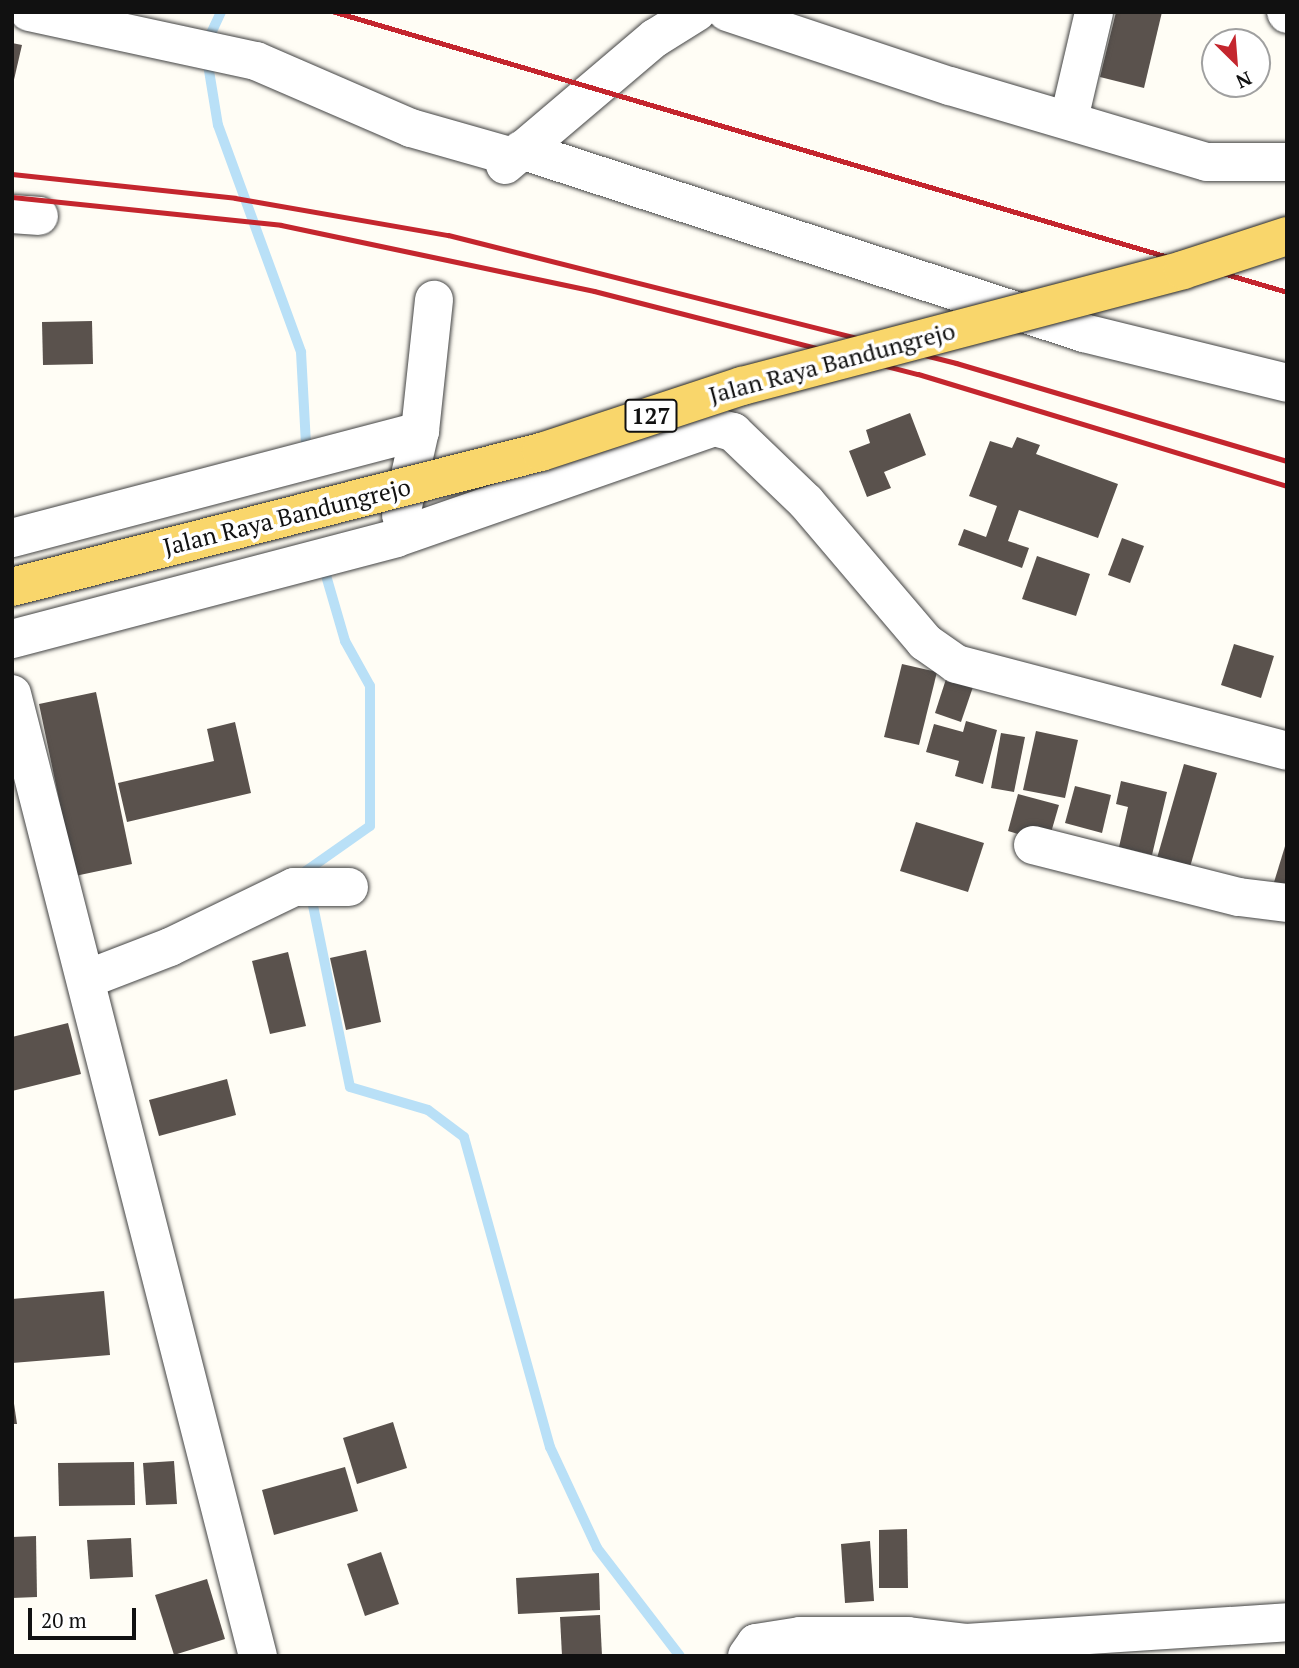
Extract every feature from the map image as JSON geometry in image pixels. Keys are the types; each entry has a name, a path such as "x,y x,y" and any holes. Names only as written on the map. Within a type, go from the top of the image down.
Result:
{"main road":[{"name":"Jalan Raya Bandungrejo","path":"12,587 528,455 742,386 1183,270 1287,236"}],"street":[{"path":"29,12 256,61 411,128 509,161 1084,333 1287,383"},
{"path":"509,161 655,38 698,12"},
{"path":"727,12 1207,162 1287,162"},
{"path":"1069,119 1094,12"},
{"path":"396,538 419,431 434,300"},
{"path":"12,639 396,538 714,427 733,432 797,493 925,642 957,664 1287,751"},
{"path":"12,538 419,431"},
{"path":"12,694 258,1656"},
{"path":"1034,845 1238,897 1287,903"},
{"path":"87,979 324,886"},
{"path":"747,1656 757,1643 800,1636 908,1636 966,1649 1287,1622"}],"building":[{"path":"1116,12 1162,12 1144,88 1100,77"},
{"path":"12,43 22,45 13,84 12,84"},
{"path":"92,321 93,364 43,365 42,322"},
{"path":"910,413 926,455 884,472 891,488 867,497 849,451 870,443 866,430"},
{"path":"1017,437 1040,445 1036,454 1118,484 1098,538 1019,510 1008,541 1029,548 1022,568 958,545 964,529 986,537 997,506 969,496 990,441 1012,448"},
{"path":"1122,538 1144,546 1130,583 1108,575"},
{"path":"1037,556 1090,574 1076,616 1022,599"},
{"path":"1234,644 1274,656 1261,698 1221,685"},
{"path":"902,664 937,672 919,745 884,737"},
{"path":"947,676 974,684 961,722 935,713"},
{"path":"96,692 132,864 75,876 39,704"},
{"path":"966,721 997,730 983,784 955,776 959,761 926,752 934,724 963,732"},
{"path":"235,722 251,793 127,822 118,783 214,761 207,729"},
{"path":"1036,731 1078,740 1065,798 1023,790"},
{"path":"1001,733 1025,737 1014,792 991,788"},
{"path":"1184,764 1217,773 1190,867 1157,858"},
{"path":"1121,781 1167,792 1152,855 1119,847 1128,807 1116,804"},
{"path":"1075,786 1111,795 1102,833 1065,823"},
{"path":"1018,794 1059,805 1048,843 1008,831"},
{"path":"916,822 984,843 968,892 900,871"},
{"path":"1287,843 1287,897 1271,892"},
{"path":"366,950 381,1022 346,1030 330,958"},
{"path":"288,952 306,1026 270,1034 252,961"},
{"path":"68,1023 81,1074 12,1091 12,1037"},
{"path":"227,1079 236,1115 159,1136 149,1100"},
{"path":"104,1291 110,1355 12,1363 12,1299"},
{"path":"12,1390 17,1424 12,1424"},
{"path":"393,1422 407,1468 357,1484 343,1438"},
{"path":"174,1461 177,1504 146,1505 143,1463"},
{"path":"134,1462 135,1505 59,1506 58,1463"},
{"path":"345,1467 358,1511 274,1535 262,1490"},
{"path":"907,1529 908,1588 879,1588 879,1530"},
{"path":"36,1536 37,1597 12,1598 12,1537"},
{"path":"131,1538 133,1577 90,1579 87,1540"},
{"path":"870,1541 874,1601 845,1603 841,1544"},
{"path":"381,1552 399,1604 365,1616 347,1564"},
{"path":"599,1573 600,1610 518,1614 516,1578"},
{"path":"207,1579 225,1639 174,1655 155,1595"},
{"path":"600,1615 602,1656 562,1656 560,1617"}],"waterway":[{"path":"221,12 205,46 218,125 301,352 306,443"},
{"path":"325,572 345,641 370,686 370,826 306,871 350,1087 428,1110 464,1137 550,1447 597,1548 680,1656"}],"railway":[{"path":"335,12 1287,292"},
{"path":"12,174 235,198 448,235 956,363 1287,461"},
{"path":"12,197 281,225 594,291 918,374 1287,486"}]}
